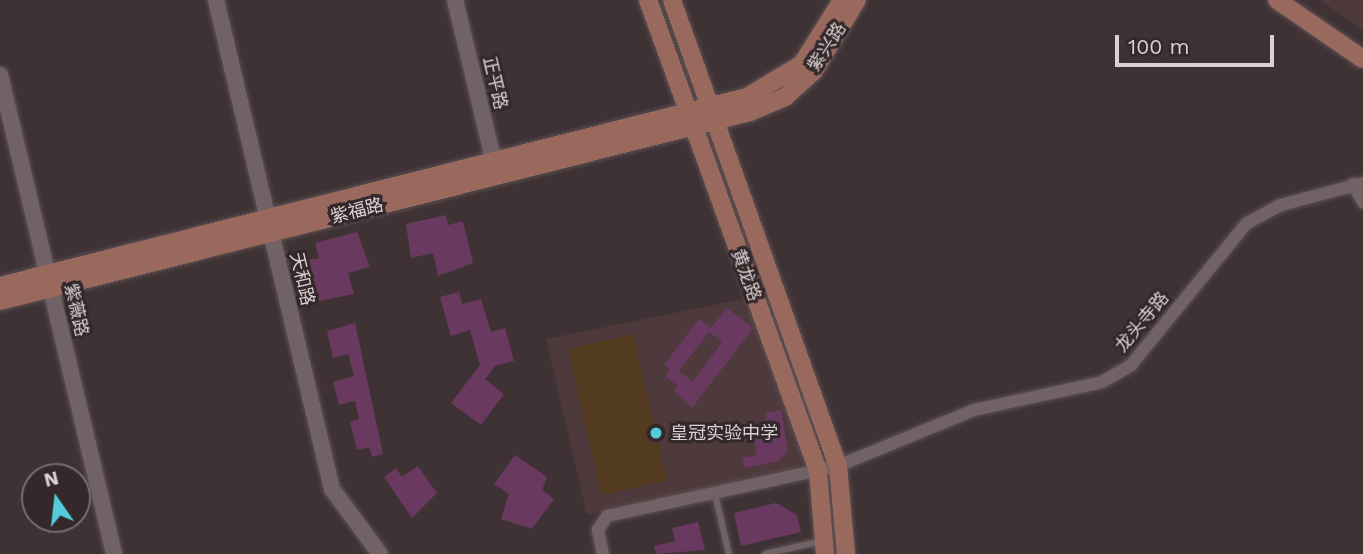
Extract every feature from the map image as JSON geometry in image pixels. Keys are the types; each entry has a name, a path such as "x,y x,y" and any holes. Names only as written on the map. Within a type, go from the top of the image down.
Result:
{"main road":[{"name":"黄龙路","path":"648,0 818,471 824,547"},
{"name":"黄龙路","path":"672,0 838,466 846,554"},
{"name":"紫兴路","path":"712,114 775,84 802,64 842,0"},
{"name":"紫兴路","path":"712,114 785,97 813,72 857,0"},
{"path":"1278,0 1363,59"},
{"path":"1298,0 1363,46"},
{"path":"662,119 679,89"},
{"name":"紫福路","path":"0,300 49,281 712,114"},
{"name":"紫福路","path":"495,169 662,119 690,119"},
{"name":"紫福路","path":"0,286 49,281"}],"street":[{"name":"天和路","path":"216,0 332,489 380,554"},
{"name":"正平路","path":"455,0 495,169"},
{"name":"紫薇路","path":"0,75 114,554"},
{"name":"龙头寺路","path":"603,554 598,530 607,516 838,466 974,411 1102,382 1131,365 1247,223 1281,205 1358,183"},
{"path":"1358,183 1363,202"}],"lane":[{"path":"715,494 729,554"},
{"path":"765,554 824,547"}],"shaded area":[{"path":"1320,0 1363,0 1363,30"},
{"name":"皇冠实验中学","path":"748,298 805,454 798,468 587,515 546,339"},
{"path":"633,334 667,480 601,495 568,349"}],"building":[{"path":"446,215 448,225 463,221 473,263 438,276 433,253 411,258 406,224"},
{"path":"357,232 370,267 348,273 354,294 319,301 309,260 319,258 315,243"},
{"path":"459,292 462,304 481,299 491,332 505,328 514,361 495,366 485,379 504,394 481,425 451,403 480,365 470,330 451,336 440,297"},
{"path":"727,308 753,328 692,408 674,391 678,386 665,376 670,369 664,365 699,319 711,328","holes":["709,332 722,342 693,381 679,371"]},
{"path":"355,323 383,454 372,457 369,447 357,450 350,422 359,419 355,401 339,405 333,382 354,376 348,354 333,358 327,331"},
{"path":"781,410 788,451 779,461 744,468 742,458 757,455 754,440 770,437 765,413"},
{"path":"515,455 547,477 542,490 554,499 532,529 501,519 509,494 494,484"},
{"path":"418,466 437,493 412,518 384,477 396,468 402,477"},
{"path":"776,503 797,515 801,532 741,546 734,513"},
{"path":"698,522 705,550 656,554 654,546 675,541 672,528"}],"place":[{"name":"皇冠实验中学","path":"656,433"}]}
